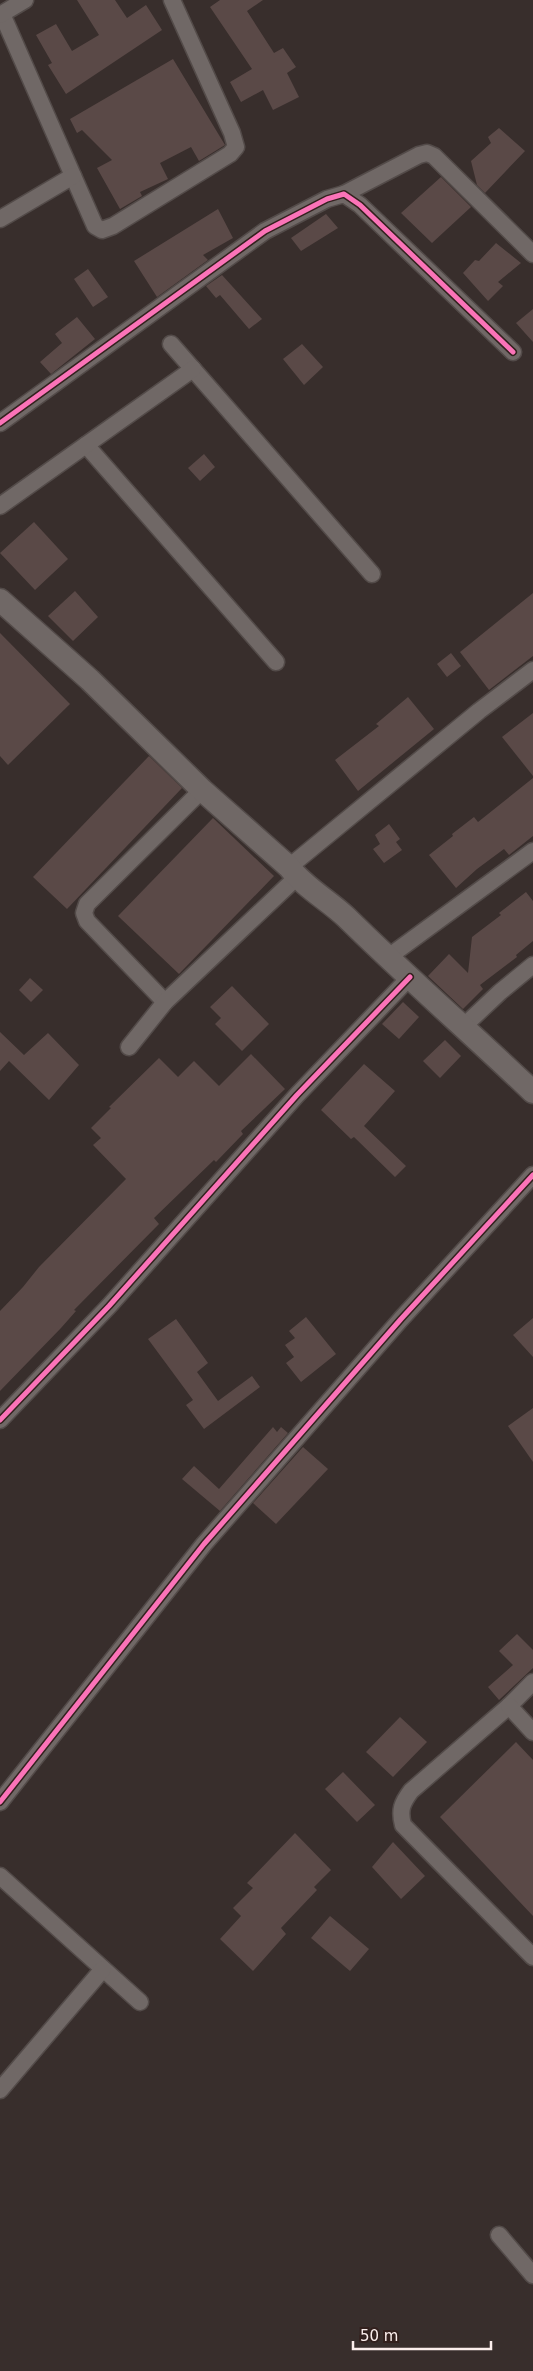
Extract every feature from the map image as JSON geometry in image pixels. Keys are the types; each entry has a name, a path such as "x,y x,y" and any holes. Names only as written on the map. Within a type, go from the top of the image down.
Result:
{"main road":[{"path":"0,600 90,680 202,790 293,872 331,903 387,958 464,1026 533,1092"}],"street":[{"path":"25,0 1,14 95,226 102,230 114,226 230,154 236,147 232,133 172,0"},
{"path":"0,423 265,231 327,199 344,194 419,154 427,153 434,156 533,254"},
{"path":"0,219 73,176"},
{"path":"344,194 360,205 512,352"},
{"path":"170,344 372,574"},
{"path":"0,506 193,369"},
{"path":"86,445 276,662"},
{"path":"129,1047 166,1002 293,872 478,711 533,670"},
{"path":"166,1002 87,921 84,913 86,904 202,790"},
{"path":"387,958 533,851"},
{"path":"464,1026 500,992 533,965"},
{"path":"0,1420 109,1306 297,1095 410,977"},
{"path":"0,1802 204,1544 401,1319 533,1175"},
{"path":"533,1682 509,1706 411,1791 402,1803 400,1814 403,1824 533,1957"},
{"path":"509,1706 533,1732"},
{"path":"1,1878 140,2002"},
{"path":"0,2090 103,1969"},
{"path":"499,2235 533,2276"}],"building":[{"path":"77,0 115,0 127,18 146,5 162,30 66,94 48,65 52,63 36,35 56,24 72,51 99,35"},
{"path":"220,0 263,0 247,11 274,53 283,48 296,67 287,73 299,97 273,110 263,90 241,102 230,82 252,69 210,7"},
{"path":"173,59 225,145 199,161 191,147 160,163 168,179 140,192 142,196 120,209 97,168 112,160 82,130 77,133 70,119"},
{"path":"499,128 525,151 485,193 477,185 471,161 491,143 488,137"},
{"path":"441,177 471,207 432,243 401,213"},
{"path":"218,209 233,238 203,255 208,260 157,297 134,261"},
{"path":"326,214 338,228 301,251 291,238"},
{"path":"496,243 521,263 498,282 503,286 488,301 463,273 475,260 479,261"},
{"path":"88,269 108,297 93,307 74,279"},
{"path":"222,275 262,319 249,329 220,295 216,298 206,286"},
{"path":"533,309 533,342 516,323"},
{"path":"77,317 95,339 51,374 40,362 62,343 55,334"},
{"path":"302,344 323,367 304,385 283,359"},
{"path":"204,454 215,467 200,481 188,468"},
{"path":"34,522 68,559 35,590 0,553"},
{"path":"75,591 98,617 73,641 48,616"},
{"path":"533,593 533,656 489,690 460,652"},
{"path":"0,633 70,704 8,765 0,756"},
{"path":"451,653 461,666 447,677 437,664"},
{"path":"408,697 434,729 358,791 335,760 379,726 376,724"},
{"path":"533,713 533,776 502,737"},
{"path":"149,756 182,788 67,909 33,877"},
{"path":"533,778 533,836 509,855 504,849 477,869 456,888 429,855 474,817 478,822"},
{"path":"213,818 274,876 179,974 118,916"},
{"path":"389,824 400,839 396,842 402,850 384,863 373,849 380,844 375,835"},
{"path":"526,892 533,901 533,941 516,955 517,957 480,985 483,989 463,1009 428,976 449,954 468,973 472,937 501,915 499,913"},
{"path":"30,978 43,990 31,1002 19,990"},
{"path":"232,986 269,1024 242,1051 215,1024 221,1018 210,1007"},
{"path":"403,1002 419,1017 399,1039 382,1024"},
{"path":"0,1032 24,1055 48,1033 79,1065 49,1100 9,1061 0,1071"},
{"path":"445,1040 461,1056 440,1078 423,1061"},
{"path":"251,1054 285,1089 241,1131 243,1134 216,1162 214,1160 154,1218 159,1224 74,1310 76,1311 61,1328 0,1391 0,1311 39,1267 126,1179 93,1145 101,1138 91,1128 111,1108 109,1107 159,1058 178,1077 194,1061 219,1086"},
{"path":"364,1064 395,1091 364,1126 406,1166 395,1177 354,1137 351,1139 321,1110"},
{"path":"306,1317 336,1354 301,1382 286,1363 294,1357 285,1345 295,1338 289,1331"},
{"path":"533,1318 533,1357 513,1335"},
{"path":"176,1319 208,1363 197,1372 218,1401 252,1376 260,1387 204,1429 186,1405 193,1400 148,1339"},
{"path":"533,1408 533,1462 508,1426"},
{"path":"273,1427 277,1432 281,1427 288,1433 220,1511 182,1479 194,1466 219,1489"},
{"path":"303,1447 328,1469 276,1524 253,1503"},
{"path":"517,1634 533,1650 533,1668 499,1700 488,1687 513,1665 499,1651"},
{"path":"400,1717 427,1742 393,1777 366,1752"},
{"path":"516,1742 533,1760 533,1916 440,1817"},
{"path":"343,1772 375,1805 357,1822 325,1789"},
{"path":"295,1833 331,1870 314,1887 317,1890 281,1928 286,1934 253,1971 220,1939 241,1916 233,1908 253,1888 247,1883"},
{"path":"393,1842 425,1876 401,1899 372,1867"},
{"path":"330,1916 369,1949 350,1971 311,1938"}],"cycle path":[{"path":"0,423 265,231 327,199 344,194 360,205 513,352"},
{"path":"0,1420 109,1306 297,1095 410,977"},
{"path":"0,1802 204,1544 401,1319 533,1175"}]}
